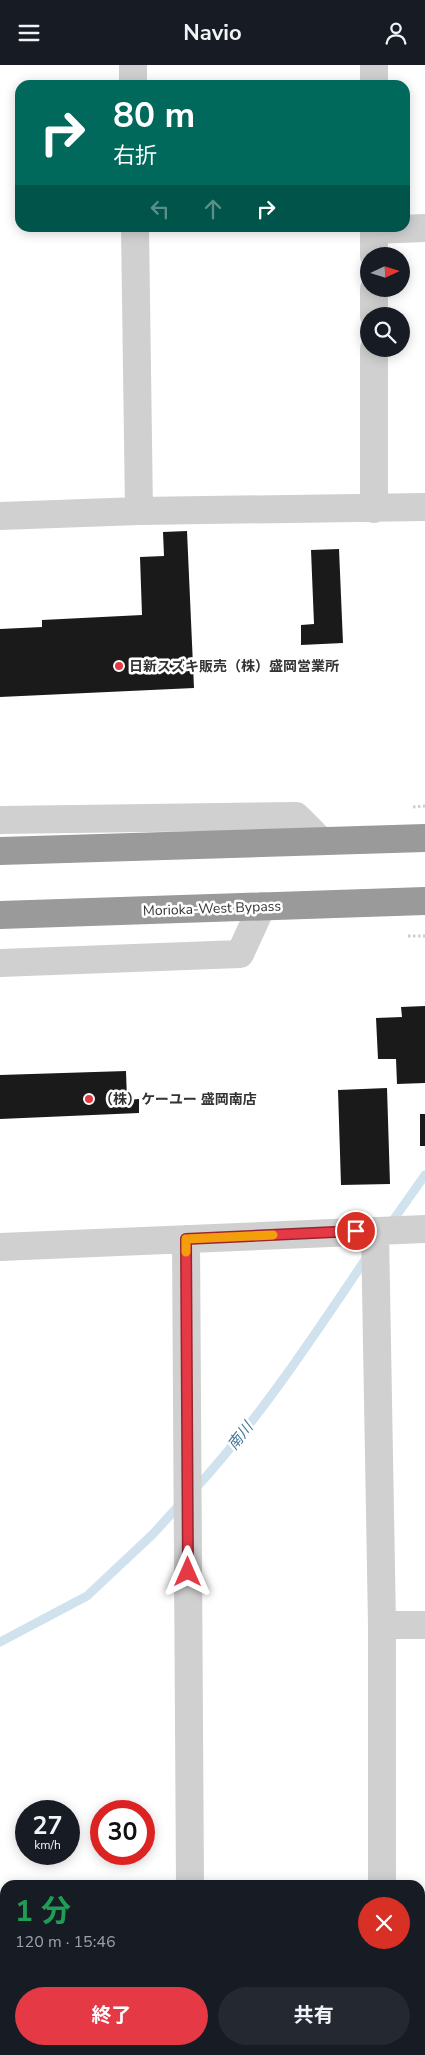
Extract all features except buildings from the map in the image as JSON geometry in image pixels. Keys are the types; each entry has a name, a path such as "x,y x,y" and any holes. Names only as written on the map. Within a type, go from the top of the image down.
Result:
{"highway":[{"path":"0,851 425,838"},
{"name":"Morioka-West Bypass","path":"0,915 425,901"}],"street":[{"path":"133,65 133,80"},
{"path":"374,65 374,80"},
{"path":"410,231 425,228"},
{"path":"135,232 139,511"},
{"path":"374,238 405,232"},
{"path":"374,357 374,509"},
{"path":"0,516 139,511 425,507"},
{"path":"0,820 296,816 321,841"},
{"path":"0,963 240,954 262,906"},
{"path":"0,1247 425,1229"},
{"path":"374,1231 382,1625 382,1880"},
{"path":"186,1239 190,1880"},
{"path":"382,1625 425,1625"}],"path":[{"path":"413,807 425,806"},
{"path":"408,937 425,936"}],"waterway":[{"name":"南川","path":"389,1226 425,1175"},
{"name":"南川","path":"195,1489 264,1405 367,1257"},
{"name":"南川","path":"0,1642 87,1596 153,1534 182,1502"}],"slow traffic":[{"path":"186,1252 186,1239 273,1235"}],"place":[{"name":"日新スズキ販売（株）盛岡営業所","path":"119,666"},
{"name":"（株）ケーユー 盛岡南店","path":"89,1099"}],"route":[{"path":"188,1572 186,1239 356,1231"}]}
